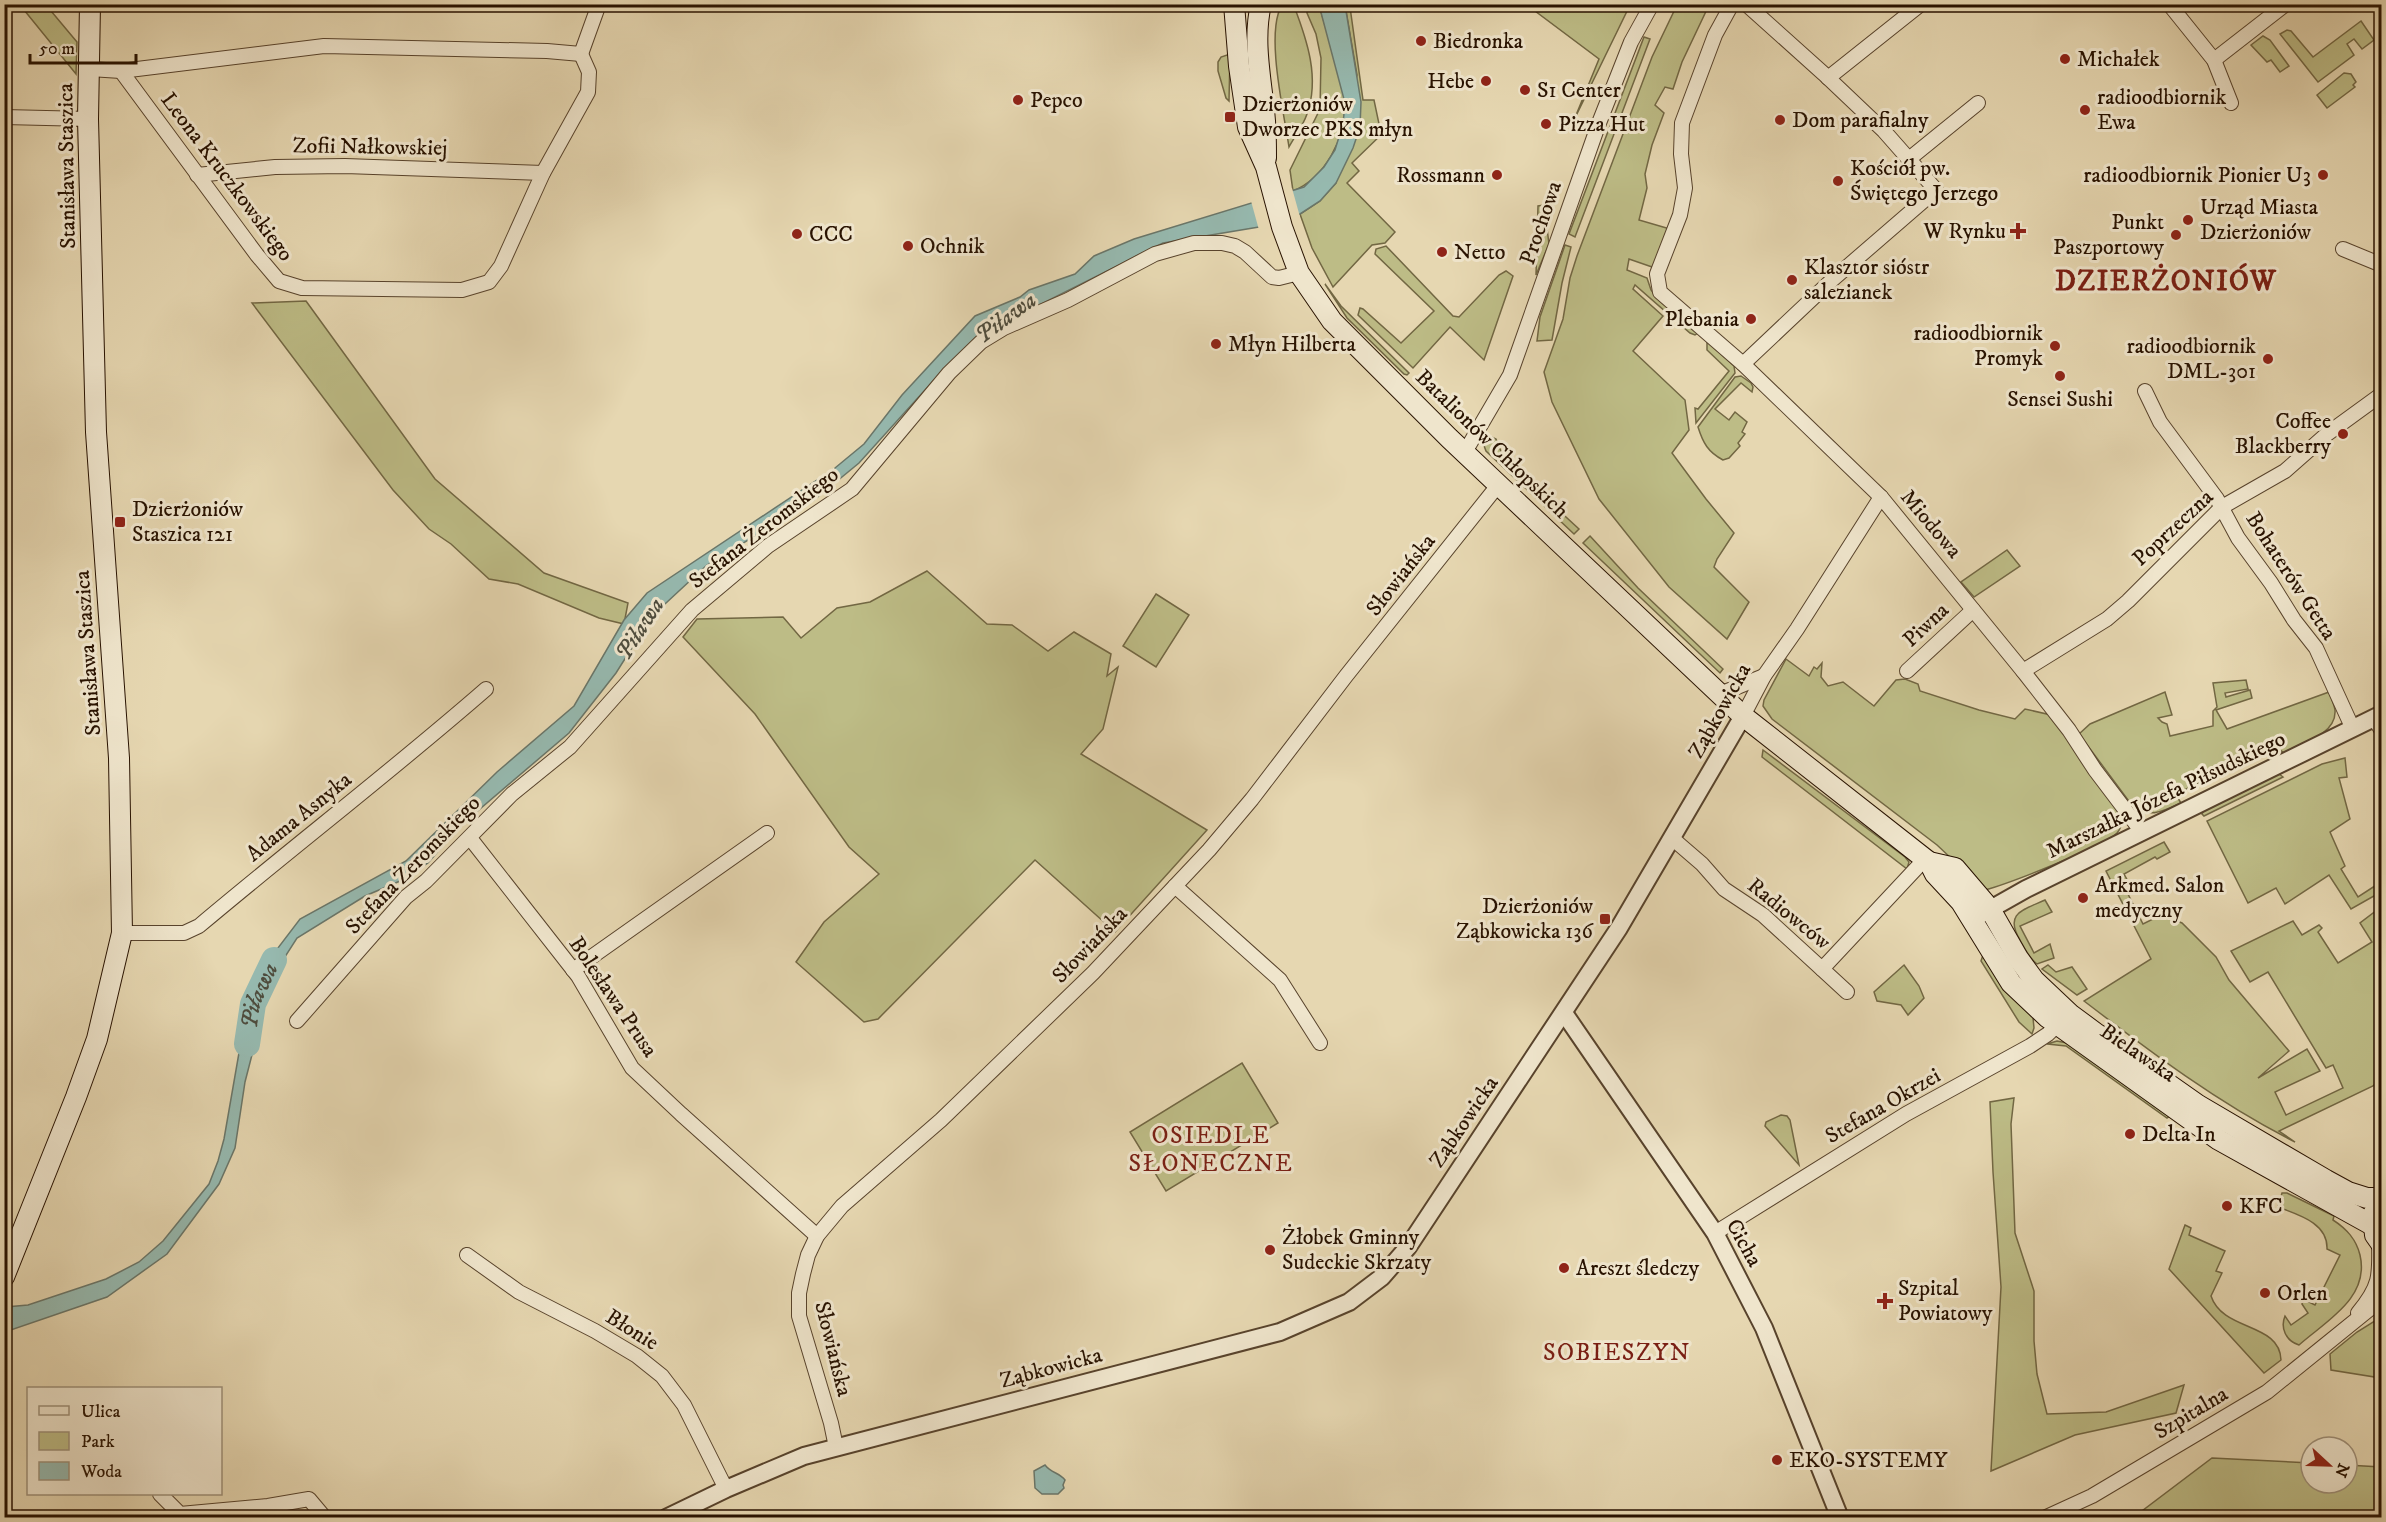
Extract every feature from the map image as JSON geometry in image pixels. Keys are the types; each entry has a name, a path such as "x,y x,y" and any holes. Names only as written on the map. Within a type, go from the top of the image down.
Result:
{"main road":[{"name":"Stanisława Staszica","path":"4,1277 97,1039 122,933 119,758 96,432 88,119 90,4"},
{"name":"Batalionów Chłopskich","path":"1234,4 1239,66 1248,127 1266,167 1282,227 1299,273 1332,321 1465,452 1743,716"},
{"name":"Batalionów Chłopskich","path":"1261,4 1257,51 1265,123 1266,167"},
{"name":"Bielawska","path":"1743,716 1927,861 1935,874 1961,902 2011,983 2027,1000 2064,1019 2162,1089 2219,1140 2378,1238"},
{"name":"Bielawska","path":"1927,861 1955,868 1989,909 2018,958 2064,1019"},
{"name":"Bielawska","path":"2162,1089 2224,1121 2348,1192 2367,1198 2382,1198"},
{"path":"2378,1238 2373,1215 2382,1198"}],"street":[{"path":"90,69 121,71 324,46 580,54 599,4"},
{"name":"Prochowa","path":"1465,452 1510,375 1599,123 1631,42 1652,4"},
{"name":"Miodowa","path":"1732,4 1715,35 1682,123 1681,154 1685,188 1680,215 1657,274 1660,292 1743,364 1881,497 2069,730 2095,770 2142,832"},
{"path":"1743,364 1832,280 1936,190 1890,138 1746,4"},
{"path":"1828,78 1921,4"},
{"path":"2169,4 2214,60 2232,103"},
{"path":"2214,60 2286,4"},
{"name":"Leona Kruczkowskiego","path":"121,71 234,226 279,281 302,288 455,291 478,287 489,282 501,266 543,173 588,92 589,72 580,54"},
{"path":"1909,159 1978,103"},
{"path":"4,117 88,119"},
{"name":"Zofii Nałkowskiej","path":"197,175 275,167 345,166 543,173"},
{"name":"Stefana Żeromskiego","path":"297,1021 406,897 426,881 512,794 570,747 692,610 768,546 852,489 949,373 981,342 1004,328 1068,300 1155,254 1194,243 1222,243 1235,246 1245,252 1272,277 1279,278 1299,273"},
{"path":"2343,249 2382,265"},
{"name":"Bohaterów Getta","path":"2145,391 2160,422 2222,507 2238,538 2316,648 2353,729"},
{"name":"Poprzeczna","path":"2023,671 2107,620 2222,507 2284,471 2327,434 2382,394"},
{"name":"Słowiańska","path":"836,1447 800,1316 799,1293 802,1274 817,1236 842,1206 941,1120 1087,979 1175,886 1252,799 1346,676 1499,484"},
{"name":"Ząbkowicka","path":"666,1518 726,1489 804,1456 1280,1332 1349,1302 1383,1277 1408,1247 1564,1013 1673,839 1764,676 1797,629 1881,497"},
{"name":"Piwna","path":"1907,671 1973,610"},
{"path":"1720,694 1764,676"},
{"name":"Adama Asnyka","path":"122,933 184,933 199,926 335,813 413,752 486,689"},
{"name":"Marszałka Józefa Piłsudskiego","path":"1972,920 2026,889 2142,832 2353,729 2379,721"},
{"path":"573,970 767,833"},
{"name":"Bolesława Prusa","path":"470,838 573,970 632,1068 817,1236"},
{"name":"Radiowców","path":"1673,839 1702,864 1724,889 1763,915 1822,969 1927,861"},
{"path":"1175,886 1280,981 1320,1043"},
{"path":"1822,969 1847,992"},
{"name":"Cicha","path":"1564,1013 1715,1233 1764,1328 1840,1518"},
{"name":"Stefana Okrzei","path":"1715,1233 1892,1123 2030,1047 2064,1019"},
{"name":"Szpitalna","path":"2348,1326 2369,1300 2380,1275 2378,1238"},
{"name":"Błonie","path":"466,1255 498,1279 595,1331 637,1356 663,1376 684,1405 726,1489"},
{"name":"Szpitalna","path":"2044,1518 2091,1496 2267,1392 2382,1299"},
{"path":"161,1495 180,1514 268,1506 309,1499 325,1518"}],"green space":[{"path":"20,5 46,5 77,42 76,74"},
{"path":"1282,5 1294,6 1307,46 1312,73 1311,100 1307,114 1289,147 1275,53 1277,17"},
{"path":"1307,5 1319,5 1345,104 1342,130 1324,167 1315,177 1293,191 1290,170 1320,109 1321,58 1316,34 1307,13"},
{"path":"1345,5 1357,5 1350,7 1363,100 1374,100 1379,124 1385,131 1352,163 1359,171 1347,183 1395,232 1385,243 1372,245 1333,287 1312,248 1300,214 1320,201 1336,183 1357,75"},
{"path":"1527,5 1630,5 1574,120 1599,59"},
{"path":"1677,5 1709,5 1682,62 1673,89 1665,87 1655,105 1664,113 1652,145 1645,174 1647,188 1639,220 1670,229 1655,268 1629,259 1627,270 1647,278 1651,290 1658,299 1698,333 1695,335 1690,333 1635,285 1633,289 1663,316 1633,351 1685,400 1689,430 1672,453 1734,533 1714,567 1749,602 1727,639 1669,587 1599,499 1552,402 1544,372 1563,319 1570,278 1577,256 1652,57"},
{"path":"2361,21 2374,40 2362,49 2354,39 2347,44 2354,55 2318,82 2280,34 2287,30 2291,31 2313,57"},
{"path":"2263,36 2270,40 2289,66 2280,72 2271,60 2267,62 2251,45"},
{"path":"1644,37 1650,39 1575,237 1569,234"},
{"path":"1230,54 1229,101 1218,71 1218,62 1221,57"},
{"path":"2344,73 2351,74 2356,82 2353,85 2355,87 2327,108 2317,95"},
{"path":"1544,205 1549,244 1536,275 1538,206"},
{"path":"1565,245 1571,247 1552,340 1537,341 1540,317"},
{"path":"1386,246 1453,316 1459,317 1499,275 1506,271 1513,276 1484,360 1450,327 1413,368 1358,315 1360,308 1363,309 1401,343 1434,311 1375,254 1376,249"},
{"path":"1325,284 1341,306 1409,373 1407,375 1347,318"},
{"path":"306,301 435,479 544,573 628,603 624,624 599,618 518,584 489,579 451,544 429,529 393,490 252,303"},
{"path":"1707,341 1734,366 1735,373 1696,423 1695,408 1698,409 1729,371 1707,350"},
{"path":"1741,376 1751,383 1752,392 1741,383 1715,409 1729,420 1735,412 1747,422 1742,432 1745,434 1738,443 1740,446 1729,458 1723,460 1713,454 1702,438 1698,427 1735,377"},
{"path":"1485,434 1496,439 1505,461 1579,529 1574,534 1486,451 1483,443"},
{"path":"1590,536 1638,588 1723,669 1720,673 1583,543"},
{"path":"2007,550 2020,566 1974,597 1961,582"},
{"path":"927,571 987,624 1012,625 1048,651 1074,632 1111,654 1107,676 1118,667 1103,729 1081,754 1207,830 1115,932 1035,860 878,1019 864,1022 796,962 824,922 879,874 849,847 755,714 683,637 697,619 783,617 801,638 837,608 870,602"},
{"path":"1156,594 1189,615 1156,667 1123,646"},
{"path":"1786,659 1809,676 1814,667 1817,669 1822,663 1821,677 1828,686 1843,682 1874,706 1896,680 1905,679 1918,684 1920,691 2015,719 2025,709 2051,715 2121,811 2120,828 2108,839 2075,856 1985,890 1937,845 1772,719 1763,706 1764,700"},
{"path":"2246,680 2248,689 2225,693 2226,697 2250,690 2252,698 2216,710 2227,729 2329,692 2335,710 2334,718 2324,732 2309,742 2284,753 2274,745 2178,793 2176,795 2181,803 2156,813 2143,812 2131,804 2079,734 2090,724 2165,692 2172,715 2158,718 2167,724 2170,736 2213,726 2213,711 2217,707 2213,683"},
{"path":"1763,750 1905,857 1909,862 1907,869 1762,757"},
{"path":"2345,758 2347,777 2339,778 2350,819 2330,832 2345,866 2341,869 2358,897 2381,882 2381,892 2351,909 2329,875 2285,904 2276,888 2248,903 2207,821 2322,764"},
{"path":"2278,773 2283,777 2204,816 2202,814 2204,810"},
{"path":"2164,842 2170,852 2157,859 2155,857 2124,874 2130,885 2125,888 2143,924 2161,915 2182,923 2216,957 2229,980 2289,1051 2258,1078 2307,1049 2320,1071 2275,1092 2286,1115 2343,1088 2333,1065 2326,1068 2268,972 2250,982 2231,951 2293,921 2302,935 2319,925 2322,928 2318,932 2338,963 2372,942 2360,923 2381,907 2381,1078 2373,1086 2279,1131 2295,1142 2212,1094 2084,1001 2151,959 2106,871"},
{"path":"2045,900 2052,912 2020,926 2034,953 2050,944 2054,958 2037,964 2025,950 2014,924 2015,918 2023,910"},
{"path":"1983,955 2033,1018 2032,1034 2019,1022 1981,961"},
{"path":"1904,965 1919,986 1924,998 1908,1015 1901,1005 1877,1001 1874,992"},
{"path":"2048,965 2056,972 2072,967 2087,989 2077,995 2042,969"},
{"path":"2057,1041 2067,1043 2170,1116 2167,1118 2066,1046 2047,1044"},
{"path":"1242,1063 1278,1123 1166,1191 1130,1132"},
{"path":"2014,1098 2011,1124 2015,1233 2034,1291 2034,1341 2037,1374 2047,1414 2106,1412 2184,1385 2176,1413 2075,1435 1991,1471 2001,1287 1990,1102"},
{"path":"1781,1115 1787,1116 1790,1120 1799,1165 1765,1126 1766,1122"},
{"path":"2282,1193 2287,1193 2334,1216 2333,1220 2353,1239 2360,1255 2361,1270 2352,1296 2333,1317 2299,1345 2285,1333 2283,1325 2285,1316 2291,1325 2308,1313 2302,1304 2303,1299 2315,1305 2340,1255 2327,1249 2323,1233 2311,1221 2278,1207"},
{"path":"2185,1225 2191,1228 2189,1235 2225,1251 2216,1271 2222,1273 2211,1296 2217,1308 2227,1316 2262,1333 2278,1348 2281,1360 2264,1373 2169,1269"},
{"path":"2381,1317 2381,1378 2331,1370 2330,1354 2357,1332"},
{"path":"2212,1458 2299,1462 2299,1495 2359,1495 2359,1466 2381,1467 2381,1517 2134,1517"}],"water":[{"path":"1319,5 1345,5 1361,102 1360,127 1353,148 1336,183 1320,201 1300,214 1259,227 1163,243 987,331 934,380 859,463 814,500 707,565 652,616 616,673 569,733 460,826 428,863 400,881 365,896 297,938 272,977 245,1082 235,1148 219,1184 167,1254 107,1297 5,1332 6,1307 28,1305 106,1279 139,1262 163,1241 209,1184 218,1161 240,1047 268,961 300,919 406,861 497,772 574,706 624,620 647,593 835,468 864,444 902,395 975,316 1020,297 1029,290 1075,274 1094,256 1134,239 1304,187 1324,167 1335,150 1343,124 1345,103"},
{"path":"1045,1465 1065,1480 1064,1488 1058,1494 1042,1494 1035,1488 1034,1471"}],"pier":[{"path":"1292,188 1300,217 1259,230 1251,201"}],"waterway":[{"name":"Piława","path":"247,1044 253,1004 274,960"}],"place":[{"name":"Biedronka","path":"1421,41"},
{"name":"Michałek","path":"2065,59"},
{"name":"Hebe","path":"1486,81"},
{"name":"S1 Center","path":"1525,90"},
{"name":"Pepco","path":"1018,100"},
{"name":"radioodbiornik Ewa","path":"2085,110"},
{"name":"Dzierżoniów Dworzec PKS młyn","path":"1230,117"},
{"name":"Dom parafialny","path":"1780,120"},
{"name":"Pizza Hut","path":"1546,124"},
{"name":"Rossmann","path":"1497,175"},
{"name":"radioodbiornik Pionier U3","path":"2323,175"},
{"name":"Kościół pw. Świętego Jerzego","path":"1838,181"},
{"name":"Urząd Miasta Dzierżoniów","path":"2188,220"},
{"name":"W Rynku","path":"2018,231"},
{"name":"CCC","path":"797,234"},
{"name":"Punkt Paszportowy","path":"2176,235"},
{"name":"Ochnik","path":"908,246"},
{"name":"Netto","path":"1442,252"},
{"name":"Klasztor sióstr salezianek","path":"1792,280"},
{"name":"Plebania","path":"1751,319"},
{"name":"Młyn Hilberta","path":"1216,344"},
{"name":"radioodbiornik Promyk","path":"2055,346"},
{"name":"radioodbiornik DML-301","path":"2268,359"},
{"name":"Sensei Sushi","path":"2060,376"},
{"name":"Coffee Blackberry","path":"2343,434"},
{"name":"Dzierżoniów Staszica 121","path":"120,522"},
{"name":"Arkmed. Salon medyczny","path":"2083,898"},
{"name":"Dzierżoniów Ząbkowicka 136","path":"1605,919"},
{"name":"Delta In","path":"2130,1134"},
{"name":"KFC","path":"2227,1206"},
{"name":"Żłobek Gminny Sudeckie Skrzaty","path":"1270,1250"},
{"name":"Areszt śledczy","path":"1564,1268"},
{"name":"Orlen","path":"2265,1293"},
{"name":"Szpital Powiatowy","path":"1885,1301"},
{"name":"EKO-SYSTEMY","path":"1777,1460"}],"district":[{"name":"DZIERŻONIÓW","path":"2166,281"},
{"name":"OSIEDLE SŁONECZNE","path":"1211,1150"},
{"name":"SOBIESZYN","path":"1617,1353"}]}
